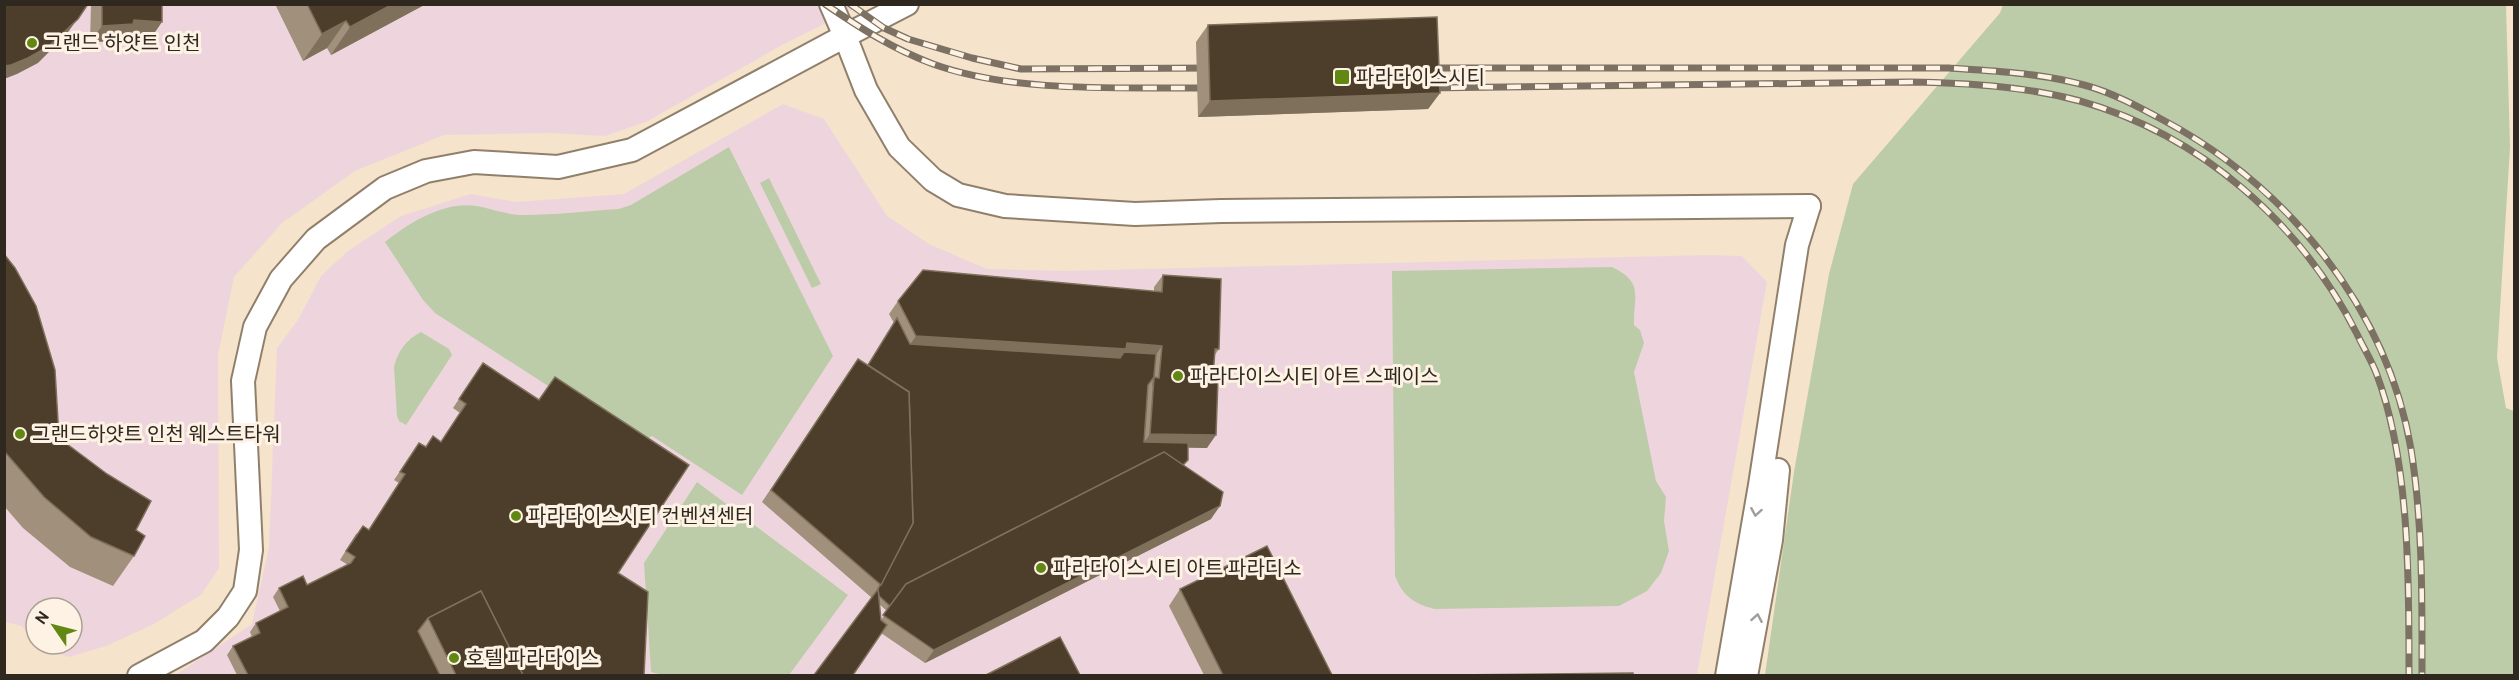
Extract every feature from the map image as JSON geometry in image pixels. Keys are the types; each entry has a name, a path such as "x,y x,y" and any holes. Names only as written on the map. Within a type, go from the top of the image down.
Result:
{"street":[{"path":"831,4 867,90 899,147 933,180 958,195 1005,206 1135,214 1232,211 1809,206"},
{"path":"139,675 167,663 204,641 228,617 245,591 251,550 243,381 255,327 281,279 316,239 385,188 426,171 474,162 558,166 632,150 907,4"},
{"path":"1727,675 1760,485 1797,245 1809,206"},
{"path":"1746,675 1771,540 1774,501 1810,244 1809,206"}],"shaded area":[{"path":"5,5 862,5 782,45 646,122 605,136 551,133 444,135 355,171 282,223 234,277 218,355 219,568 201,595 152,625 106,646 84,653 84,596 24,596 24,629 5,622"},
{"path":"783,104 824,119 887,216 929,244 987,269 1065,271 1742,256 1767,282 1697,675 174,676 252,624 269,547 277,348 298,320 321,276 348,251 401,216 471,194 516,202 624,194"}],"green space":[{"path":"2003,5 2506,5 2510,147 2497,358 2506,408 2514,411 2514,675 1765,675 1794,472 1829,274 1853,184 2000,13"},
{"path":"729,147 833,356 742,495 652,436 638,444 435,313 423,300 385,242 405,227 428,215 465,205 523,215 619,209 631,205"},
{"path":"769,178 821,284 812,288 760,183"},
{"path":"1612,267 1629,279 1633,285 1635,291 1634,325 1640,330 1644,343 1634,372 1656,481 1666,497 1664,521 1669,551 1661,573 1647,591 1619,606 1434,609 1420,604 1405,594 1395,576 1392,271"},
{"path":"421,332 449,349 452,355 406,425 399,421 397,416 394,367 403,346"},
{"path":"697,482 848,595 789,675 663,675 651,672 644,563"}],"building":[{"name":"그랜드 하얏트 인천","path":"4,4 88,4 78,19 49,46 28,58 4,66"},
{"path":"102,4 162,4 162,22 134,20 133,24 102,26"},
{"path":"307,4 393,4 350,27 346,21 322,34"},
{"path":"1437,17 1440,93 1210,101 1208,25"},
{"path":"4,254 15,268 36,306 55,370 59,438 107,474 151,501 136,530 145,536 134,556 91,537 44,497 4,451"},
{"name":"파라다이스시티 아트 스페이스","path":"923,270 1162,292 1163,275 1221,279 1219,349 1215,349 1213,377 1218,378 1216,435 1150,434 1154,377 1159,378 1162,346 1127,343 1126,349 916,336 898,301"},
{"path":"897,318 910,344 1120,358 1124,352 1156,354 1154,377 1148,385 1144,442 1188,443 1188,460 1183,465 1164,452 906,584 890,606 879,596 878,589 913,523 909,392 868,365"},
{"path":"858,359 909,392 913,523 881,585 771,490"},
{"name":"파라다이스시티 컨벤션센터","path":"483,363 539,400 555,377 689,465 618,573 648,592 644,675 523,675 481,591 428,618 418,631 440,675 248,675 233,646 260,633 256,623 288,607 279,588 303,576 307,585 351,563 355,557 346,551 363,526 369,530 405,474 400,472 419,443 426,447 433,436 441,442 466,404 459,399"},
{"path":"1164,452 1223,492 1220,506 934,650 883,615 906,584"},
{"path":"1267,546 1332,675 1223,675 1180,589"},
{"path":"878,589 881,620 887,625 853,675 814,675"},
{"path":"481,591 523,675 456,675 428,618"},
{"path":"1060,637 1080,675 986,675"},
{"path":"1633,673 1633,675 1448,675"}],"railway":[{"path":"825,4 890,45 933,64 965,74 1035,85 1213,88"},
{"path":"850,4 884,28 908,39 972,58 1021,69 1215,68"},
{"path":"1422,68 1949,68 2017,73 2084,85 2125,100 2208,147 2251,179 2290,216 2324,256 2355,300 2380,347 2399,397 2415,477 2421,562 2422,676"},
{"path":"1423,88 1910,82 1974,84 2038,92 2080,101 2124,116 2166,136 2206,160 2277,220 2334,294 2373,365 2388,410 2402,484 2408,562 2409,676"}],"place":[{"name":"그랜드 하얏트 인천","path":"32,43"},
{"name":"파라다이스시티","path":"1342,77"},
{"name":"파라다이스시티 아트 스페이스","path":"1178,376"},
{"name":"그랜드하얏트 인천 웨스트타워","path":"20,434"},
{"name":"파라다이스시티 컨벤션센터","path":"516,516"},
{"name":"파라다이스시티 아트 파라디소","path":"1041,568"},
{"name":"호텔 파라다이스","path":"454,658"}]}
